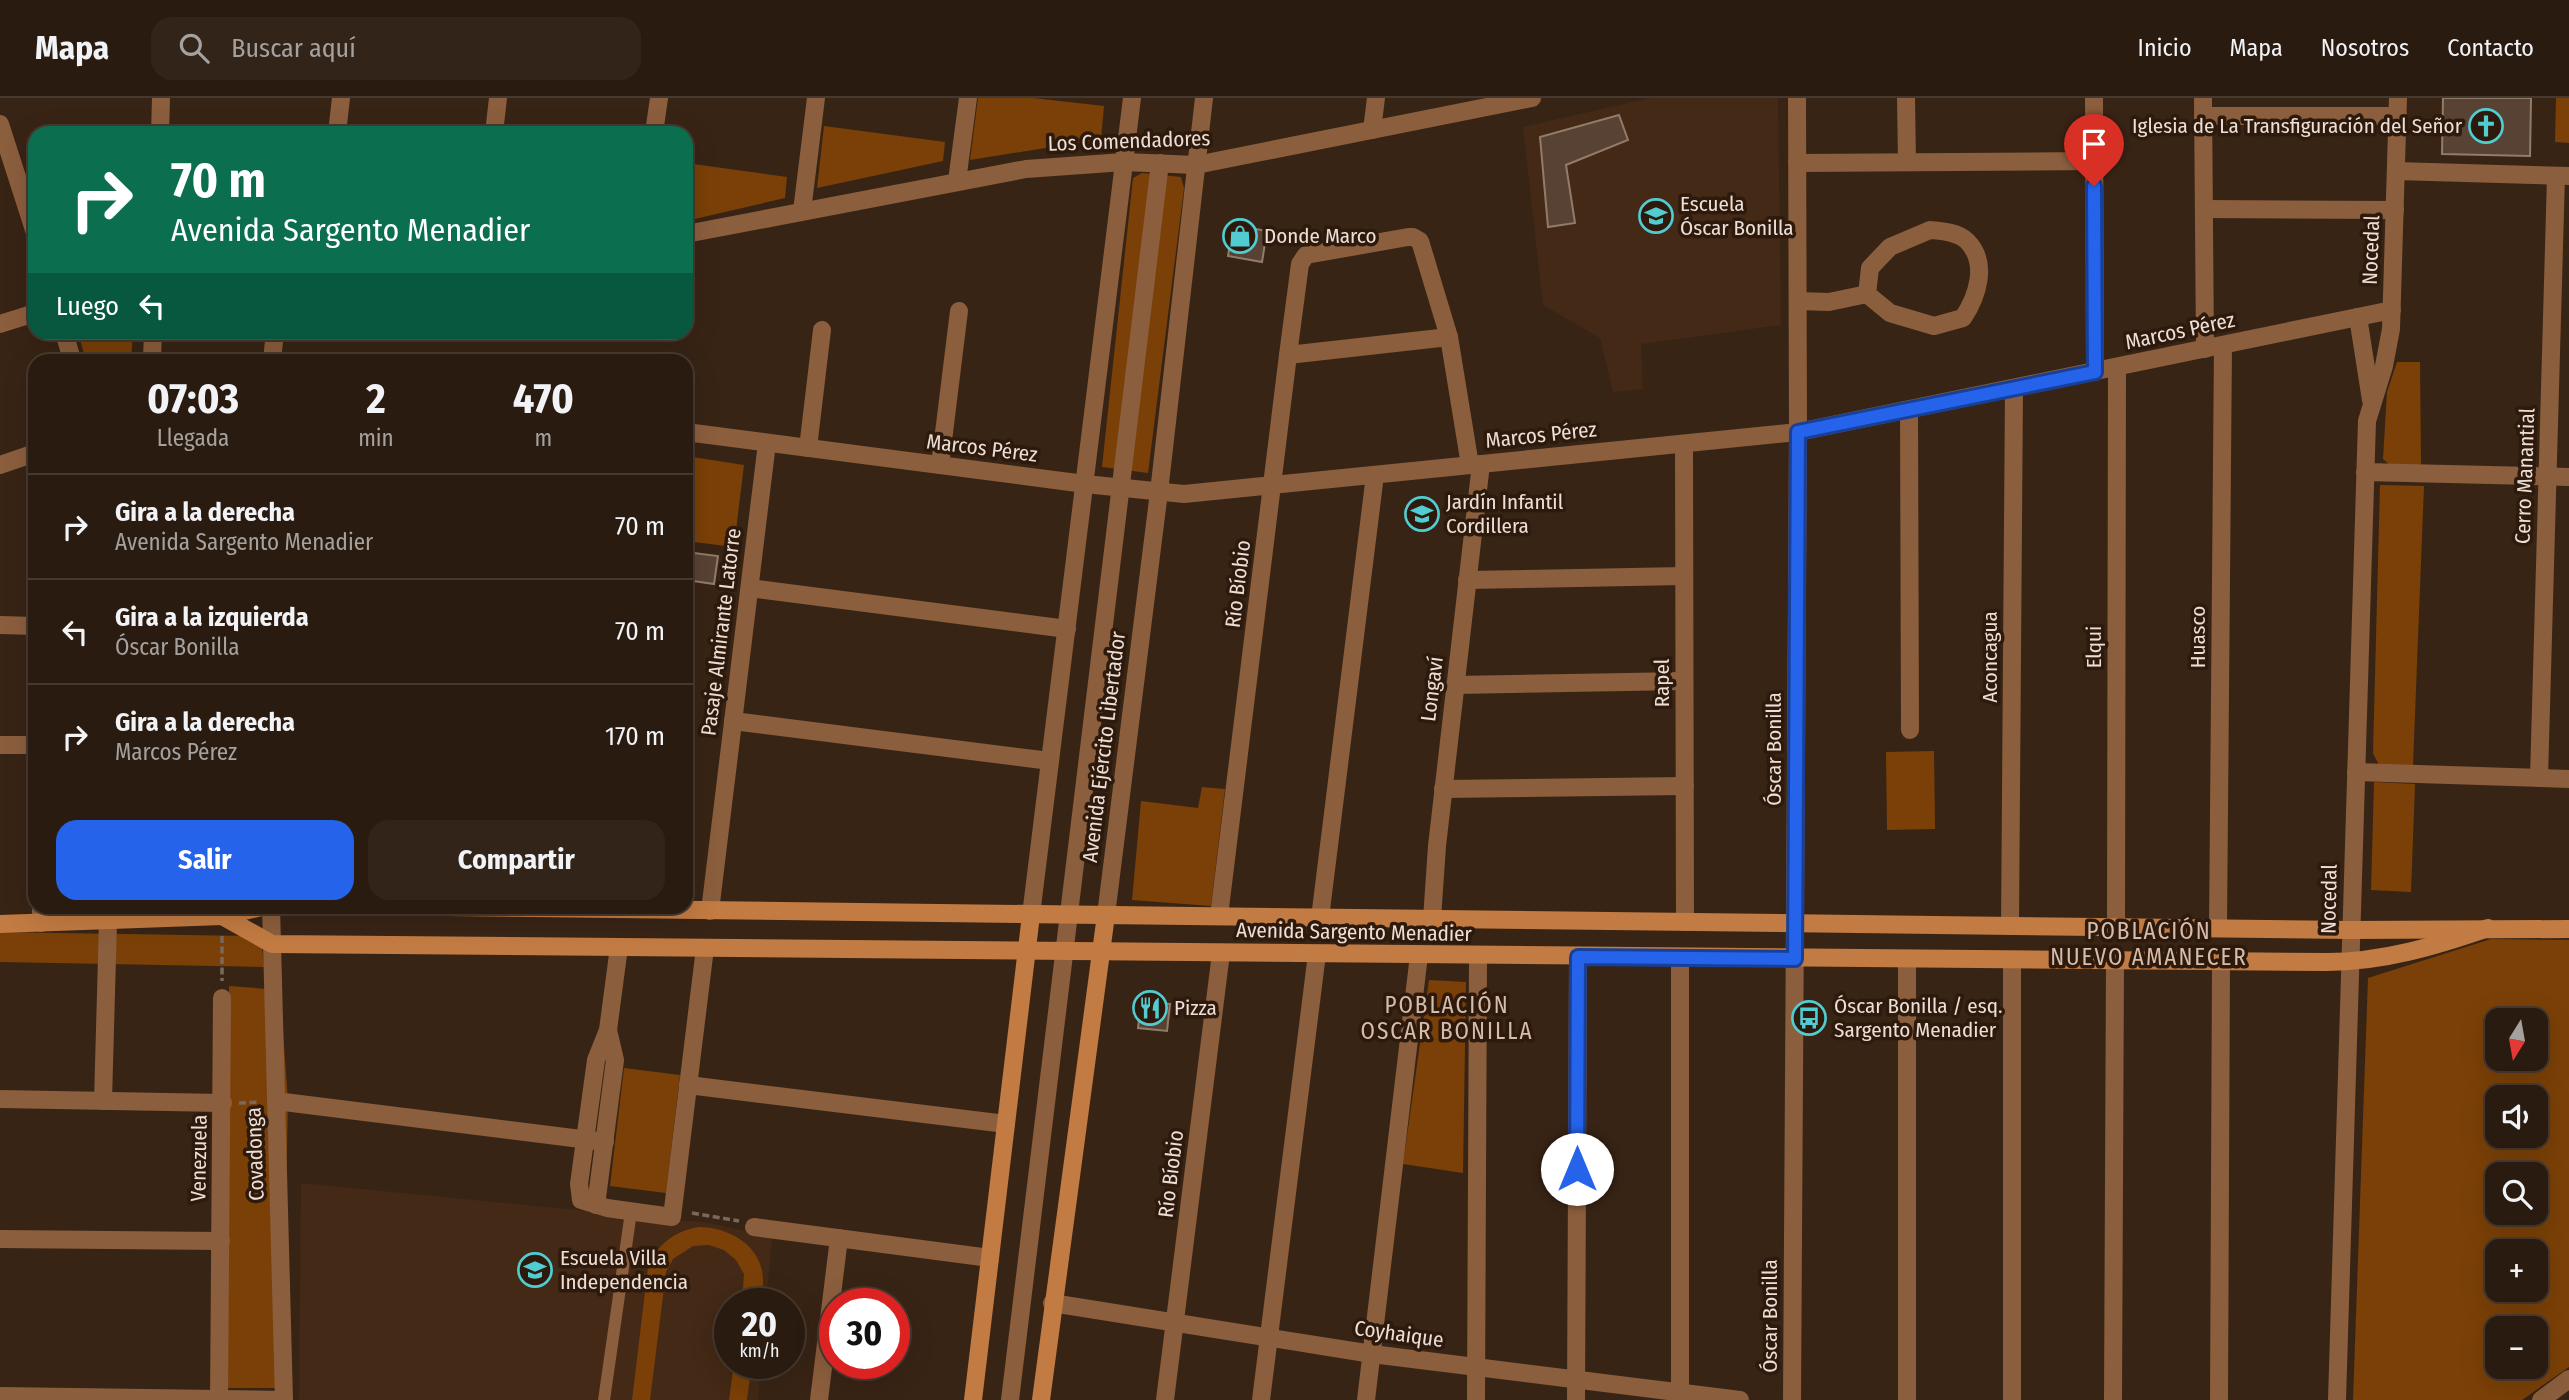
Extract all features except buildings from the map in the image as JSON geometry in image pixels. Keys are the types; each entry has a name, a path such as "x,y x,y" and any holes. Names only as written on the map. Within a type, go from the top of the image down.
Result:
{"main road":[{"name":"Avenida Sargento Menadier","path":"693,911 2351,930 2569,929"},
{"path":"0,924 41,915 108,921 142,914"},
{"path":"172,914 231,914"},
{"path":"973,1400 1031,915"},
{"name":"Avenida Ejército Libertador","path":"1041,1400 1106,915"},
{"name":"Avenida Sargento Menadier","path":"222,916 272,944 2115,961 2351,962 2421,949 2488,928"}],"street":[{"path":"160,126 161,98"},
{"path":"338,126 341,98"},
{"path":"495,126 498,98"},
{"path":"655,126 659,98"},
{"path":"802,211 816,98"},
{"path":"957,181 968,98"},
{"path":"1031,915 1132,98"},
{"name":"Avenida Ejército Libertador","path":"1106,915 1159,492 1204,98"},
{"path":"1372,130 1376,98"},
{"name":"Los Comendadores","path":"693,233 1026,169 1125,162 1196,165 1503,101 1532,98"},
{"name":"Óscar Bonilla","path":"1793,1400 1797,98"},
{"path":"1906,98 1907,162"},
{"path":"2094,98 2095,372"},
{"path":"2203,107 2398,107"},
{"name":"Huasco","path":"2203,107 2204,209 2214,347 2218,928"},
{"name":"Nocedal","path":"2337,1400 2367,421 2388,349 2392,310 2398,107"},
{"path":"0,124 8,169 28,216"},
{"path":"1797,163 2094,161"},
{"path":"1010,1400 1160,163"},
{"path":"2396,172 2563,176"},
{"name":"Cerro Manantial","path":"2539,778 2548,477 2563,176"},
{"path":"2204,209 2395,210"},
{"path":"1930,230 1949,232 1967,240 1978,259 1979,281 1975,301 1963,318 1934,326 1890,313 1867,294 1870,268 1889,247 1930,230"},
{"name":"Longaví","path":"1303,258 1310,254 1384,241 1417,238 1422,246 1449,337 1475,465 1467,580 1443,789 1432,919"},
{"name":"Río Bíobio","path":"1219,916 1288,355 1303,258"},
{"path":"1798,301 1829,302 1867,294"},
{"name":"Marcos Pérez","path":"693,433 1085,484 1184,494 1798,432 2392,310"},
{"path":"940,465 958,311"},
{"path":"0,324 28,315"},
{"name":"Nocedal","path":"2358,317 2371,400"},
{"path":"808,448 822,330"},
{"path":"1288,355 1449,337"},
{"name":"Elqui","path":"2116,927 2117,367"},
{"name":"Aconcagua","path":"2010,926 2014,388"},
{"path":"1909,410 1910,730"},
{"name":"Pasaje Almirante Latorre","path":"709,911 767,443"},
{"name":"Rapel","path":"1684,444 1685,922"},
{"path":"0,465 28,455"},
{"path":"2365,472 2569,477"},
{"path":"1320,918 1375,475"},
{"path":"1467,580 1684,576"},
{"path":"750,588 1067,629"},
{"path":"0,625 28,626"},
{"path":"1455,685 1685,681"},
{"path":"733,721 1051,761"},
{"path":"0,745 28,745"},
{"path":"2356,772 2569,779"},
{"path":"1443,789 1685,786"},
{"name":"Covadonga","path":"270,914 284,1400"},
{"path":"103,1101 108,921"},
{"path":"619,947 608,1030 596,1060 579,1184 581,1200 631,1212 671,1217 705,948"},
{"name":"Río Bíobio","path":"1165,1400 1222,953"},
{"path":"1261,1400 1317,954"},
{"path":"1366,1400 1419,955"},
{"path":"1475,1400 1478,956"},
{"path":"1576,1400 1578,957"},
{"path":"1679,958 1680,1397"},
{"path":"1907,959 1907,1400"},
{"path":"2012,960 2012,1400"},
{"path":"2113,1400 2115,961"},
{"path":"2219,1400 2221,961"},
{"name":"Venezuela","path":"219,1399 222,998"},
{"path":"596,1205 615,1060 608,1030"},
{"path":"688,1085 1006,1124"},
{"path":"0,1099 223,1103"},
{"path":"276,1101 605,1142"},
{"path":"754,1227 990,1258"},
{"path":"819,1400 839,1238"},
{"path":"0,1239 221,1241"},
{"name":"Coyhaique","path":"1052,1303 1372,1354 1680,1397 1740,1400"},
{"path":"2541,1400 2569,1379"},
{"path":"0,1396 284,1400"}],"lane":[{"path":"604,1400 631,1212"}],"path":[{"path":"222,916 222,998"},
{"path":"223,1103 276,1101"},
{"path":"671,1217 692,1213 737,1220 754,1227"}],"shaded area":[{"path":"978,98 1033,98 1104,106 1101,139 970,160"},
{"name":"Escuela Óscar Bonilla","path":"1650,98 1778,98 1781,325 1641,344 1643,389 1613,392 1600,338 1543,305 1523,127"},
{"path":"2556,98 2569,98 2569,143 2555,142"},
{"path":"824,126 945,142 943,161 817,188"},
{"path":"693,164 787,177 785,198 693,219"},
{"path":"1142,173 1181,177 1184,188 1148,473 1102,467 1133,178"},
{"path":"80,340 132,340 131,354 84,354"},
{"path":"2397,362 2420,362 2421,465 2391,466 2383,459 2387,392"},
{"path":"693,457 744,465 734,547 693,542"},
{"path":"2380,485 2424,486 2413,765 2379,765 2373,753"},
{"path":"1934,751 1935,829 1887,830 1886,752"},
{"path":"2374,782 2415,784 2411,892 2371,890"},
{"path":"1202,787 1225,789 1211,906 1132,900 1141,801 1198,808"},
{"path":"0,932 250,936 262,947 264,967 0,962"},
{"path":"2491,939 2569,940 2569,1367 2522,1400 2353,1400 2368,978"},
{"path":"1429,980 1466,982 1463,1173 1403,1164"},
{"path":"229,986 280,990 288,1101 282,1388 225,1388"},
{"path":"624,1068 680,1075 666,1193 610,1186"},
{"name":"Escuela Villa Independencia","path":"301,1183 710,1223 772,1237 767,1288 714,1288 714,1379 760,1379 758,1400 299,1400"},
{"path":"699,1227 711,1228 743,1241 758,1259 762,1270 763,1288 743,1288 744,1274 736,1260 724,1250 709,1245 693,1246 673,1259 666,1272 650,1400 632,1400 648,1267 662,1245 682,1232"},
{"path":"732,1379 750,1379 747,1400 729,1400"}],"place":[{"name":"Iglesia de La Transfiguración del Señor","path":"2486,126"},
{"name":"Escuela Óscar Bonilla","path":"1656,216"},
{"name":"Donde Marco","path":"1240,236"},
{"name":"Jardín Infantil Cordillera","path":"1422,514"},
{"name":"Pizza","path":"1150,1008"},
{"name":"Óscar Bonilla / esq. Sargento Menadier","path":"1809,1018"},
{"name":"Escuela Villa Independencia","path":"535,1270"}],"district":[{"name":"POBLACIÓN NUEVO AMANECER","path":"2149,944"},
{"name":"POBLACIÓN OSCAR BONILLA","path":"1447,1018"}],"route":[{"path":"1577,1169 1578,957 1795,959 1798,432 2095,372 2094,186"}]}
